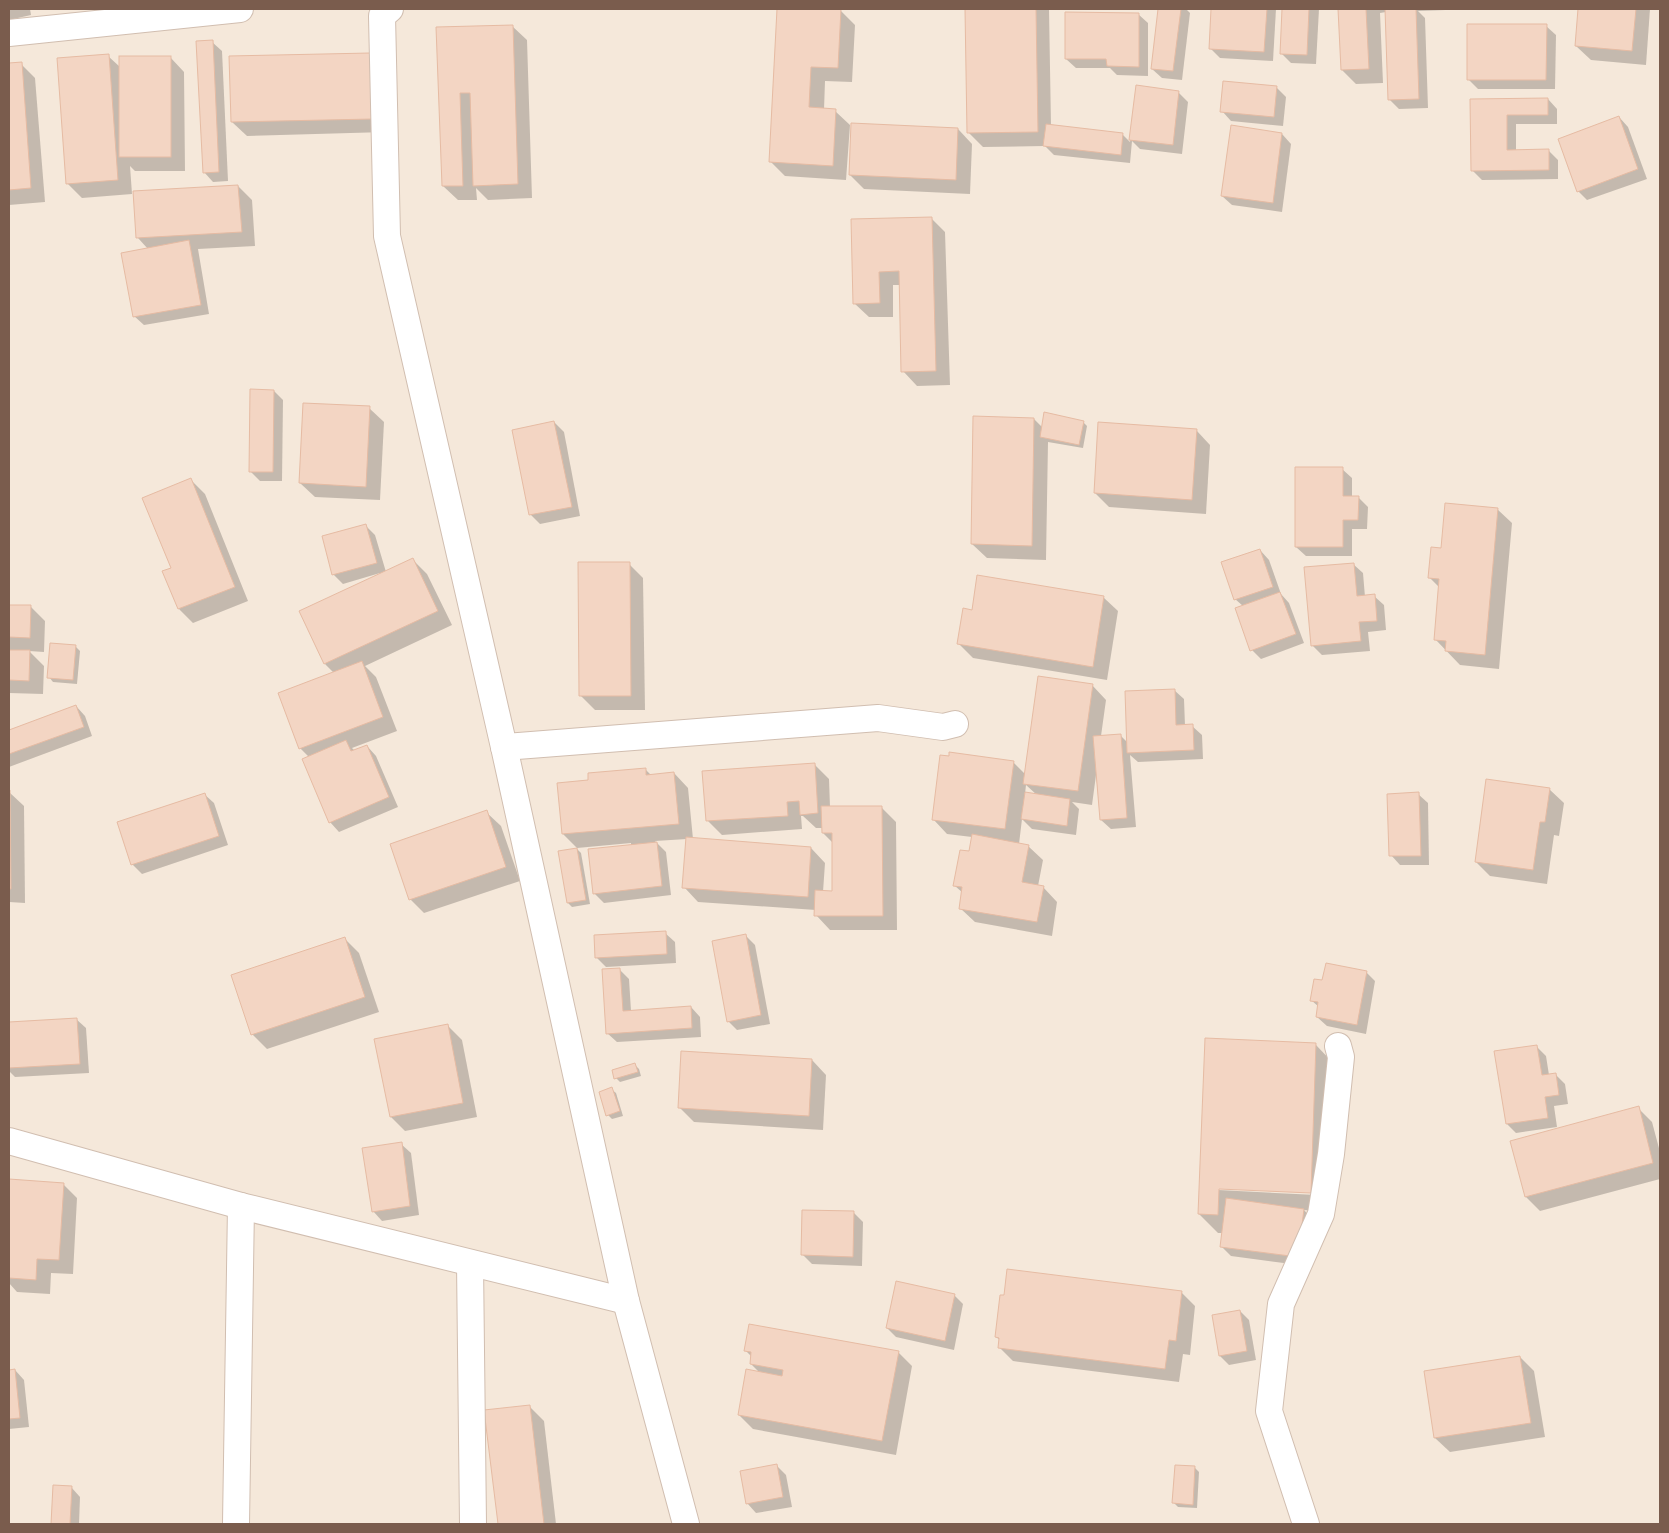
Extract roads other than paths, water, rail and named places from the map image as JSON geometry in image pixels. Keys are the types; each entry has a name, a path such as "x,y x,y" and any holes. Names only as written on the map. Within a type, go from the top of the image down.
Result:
{"street":[{"path":"9,33 198,11 240,9"},
{"path":"390,9 382,16 387,236 504,747 626,1301 686,1524"},
{"path":"504,747 878,718 942,727 955,724"},
{"path":"1306,1524 1269,1411 1281,1304 1322,1214 1332,1154 1341,1057 1338,1046"},
{"path":"9,1141 241,1206 626,1301"},
{"path":"236,1524 241,1206"},
{"path":"470,1262 473,1524"}]}
